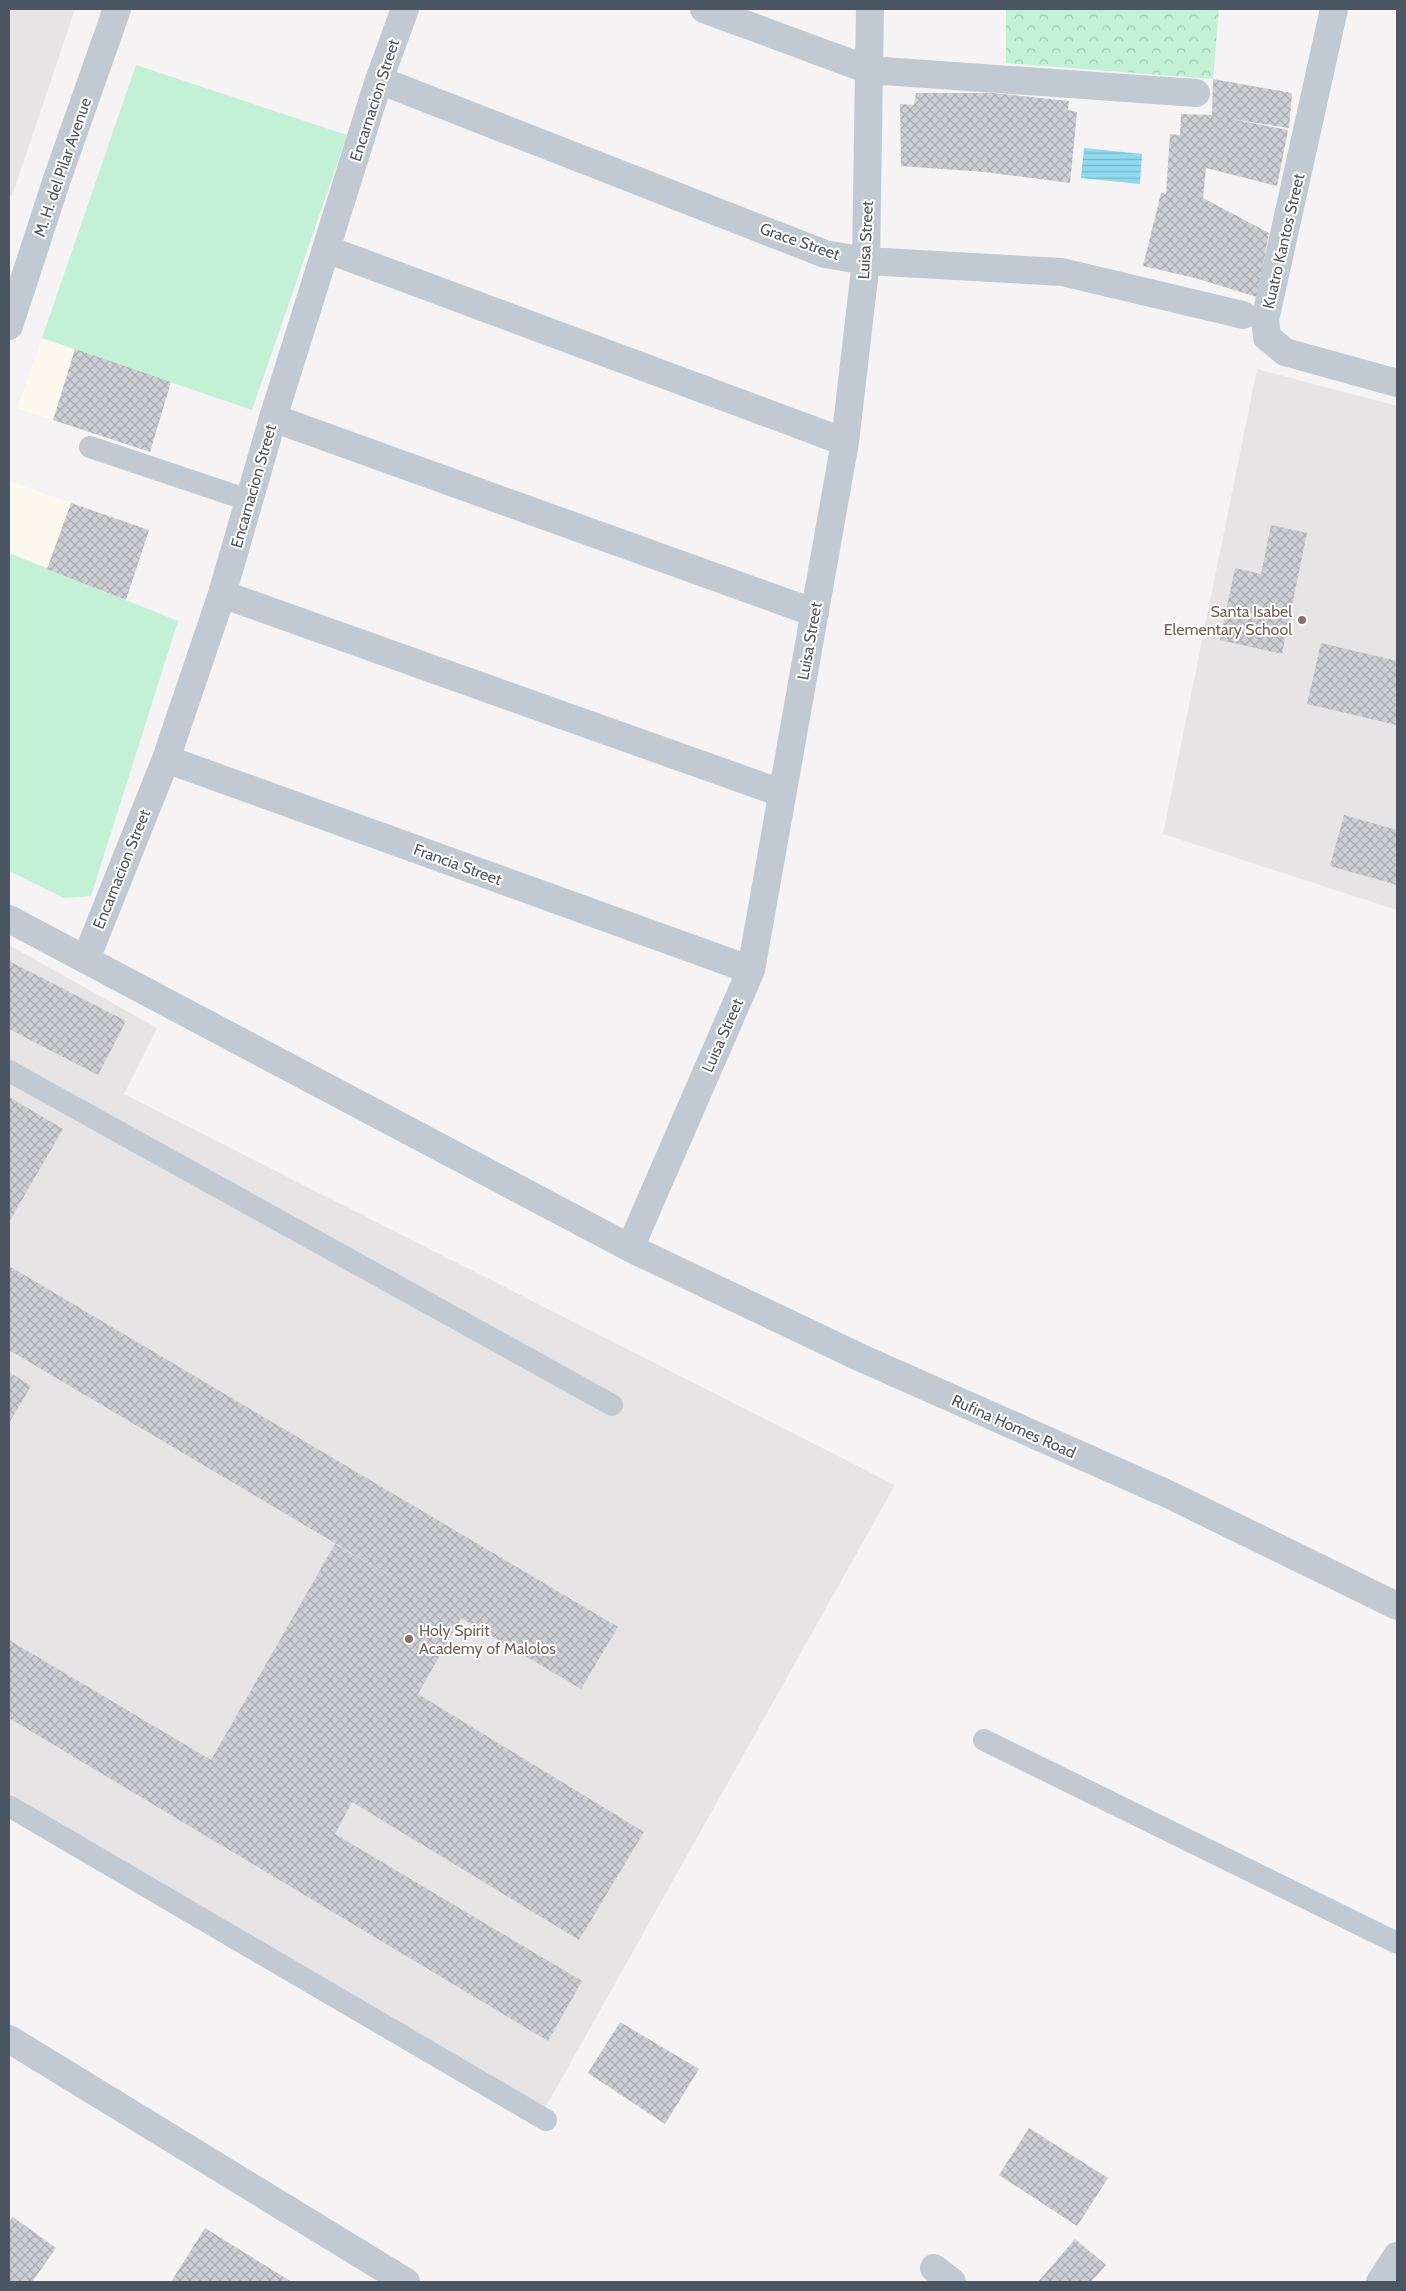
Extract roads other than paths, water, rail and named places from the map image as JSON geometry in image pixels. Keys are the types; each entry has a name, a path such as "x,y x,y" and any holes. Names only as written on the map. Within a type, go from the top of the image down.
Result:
{"street":[{"name":"M. H. del Pilar Avenue","path":"9,326 57,180 117,9"},
{"name":"Encarnacion Street","path":"86,959 166,759 222,594 273,418 379,80 405,9"},
{"path":"704,9 869,70 1196,93"},
{"name":"Luisa Street","path":"630,1248 751,970 845,442 866,260 870,9"},
{"name":"Kuatro Kantos Street","path":"1334,9 1265,320 1268,337 1285,352 1397,383"},
{"name":"Grace Street","path":"379,80 825,254 866,260 1062,272 1243,315"},
{"path":"326,249 845,442"},
{"path":"273,418 815,613"},
{"path":"222,594 781,793"},
{"name":"Francia Street","path":"166,759 751,970"},
{"name":"Rufina Homes Road","path":"9,919 630,1248 859,1358 1170,1495 1397,1606"},
{"path":"9,2039 406,2282"},
{"path":"1380,2282 1397,2256"}],"lane":[{"path":"90,447 248,500"},
{"path":"9,1071 612,1405"},
{"path":"984,1740 1397,1943"},
{"path":"9,1806 546,2120"}],"water":[{"path":"1084,148 1142,154 1140,184 1081,178"}],"place":[{"name":"Santa Isabel Elementary School","path":"1302,620"},
{"name":"Holy Spirit Academy of Malolos","path":"409,1639"}]}
